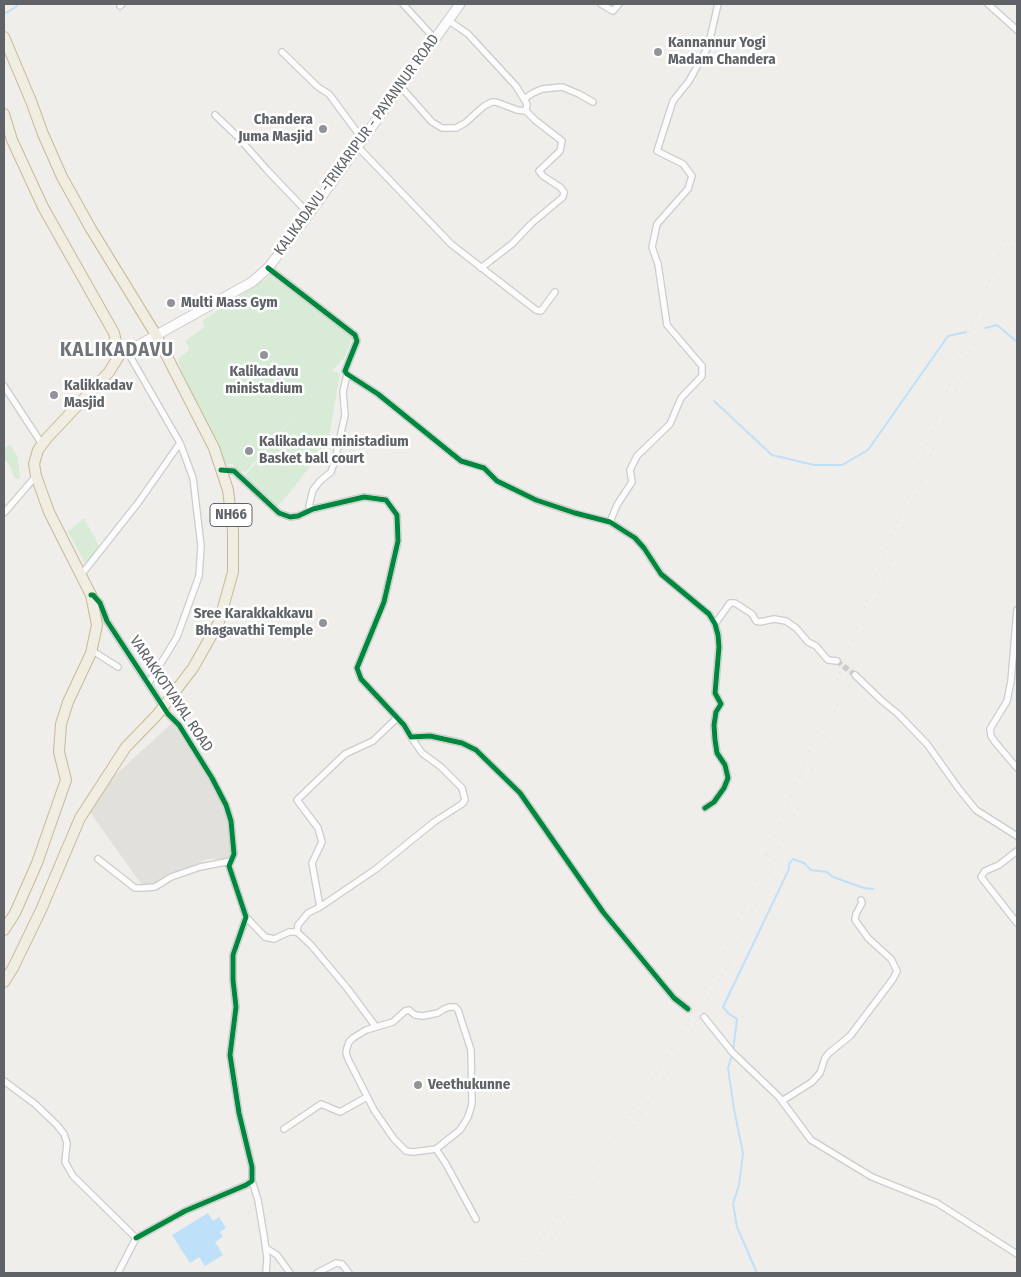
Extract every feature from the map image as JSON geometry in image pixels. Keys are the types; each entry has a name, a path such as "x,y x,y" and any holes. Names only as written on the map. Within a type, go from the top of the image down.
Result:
{"highway":[{"name":"NH66","path":"4,37 62,177 156,335 214,448 228,490 234,531 233,572 219,622 193,668 164,706 126,747 80,818 41,910 13,968 4,982"},
{"path":"4,114 12,140 43,207 114,333 123,353 109,372 42,444 34,464 36,476 49,512 91,595 97,625 91,653 68,702 61,724 59,752 66,780 37,863 15,913 4,930"}],"main road":[{"name":"KALIKADAVU -TRIKARIPUR - PAYANNUR ROAD","path":"123,353 252,282 268,268 460,4"}],"street":[{"path":"403,4 435,39"},
{"path":"602,4 613,11 619,4"},
{"path":"610,522 617,505 632,482 630,470 637,456 670,424 681,398 702,376 702,366 666,326 658,264 652,248 657,224 688,188 692,176 683,164 657,150 673,101 689,81 708,47 718,4"},
{"path":"988,4 1017,30"},
{"path":"448,20 468,34 516,86 527,104 526,111"},
{"path":"282,52 318,87 329,94 360,144 452,244 536,310 541,311 555,292"},
{"path":"401,87 432,122 442,128 456,128 492,102 526,111 562,141 560,150 539,171 560,187 564,192 563,197 532,223 512,244 481,268"},
{"path":"524,99 542,89 562,87 593,102"},
{"path":"215,115 238,137 266,170 309,214"},
{"path":"268,268 355,335 357,341 345,370 347,374 343,392 345,415 335,460 331,472 313,490 309,506 313,509"},
{"path":"123,353 180,443 193,478 201,546 198,576 177,637 148,684"},
{"path":"347,374 378,394 461,461 484,468 496,481 536,500 610,522 635,538 661,574 708,614 715,624 719,647 715,693 721,704 716,712 714,724 715,740 717,753 725,765 728,778 724,788 714,802 705,808"},
{"path":"4,386 42,444"},
{"path":"82,575 138,503 180,443"},
{"path":"221,470 234,471 279,512 290,517 298,516 313,509 364,497 386,500 398,515 398,541 384,602 357,668 361,679 397,718 422,753 441,766 462,788 465,800 462,804 434,822 376,869 308,913 298,925 297,932"},
{"path":"4,513 36,476"},
{"name":"VARAKKOTVAYAL ROAD","path":"91,595 100,603 107,620 148,684 179,725 212,778 226,805 231,821 234,854 229,866 246,917"},
{"path":"715,624 730,603 736,603 752,614 756,621 774,619 786,622 796,628 804,638 816,646 828,660 838,661"},
{"path":"1017,610 1016,656 1007,701 990,729 991,736 995,742 1017,768"},
{"path":"91,653 96,653 118,667"},
{"path":"855,675 880,700 898,714 927,744 958,789 976,810 1017,836"},
{"path":"320,907 312,864 322,842 318,828 297,800 345,754 373,740 397,718"},
{"path":"411,737 430,736 462,743 476,750 520,793 603,912 674,998 688,1009"},
{"path":"1017,851 999,865 985,871 981,877 1017,923"},
{"path":"98,858 135,888 155,887 171,878 200,868 231,861"},
{"path":"782,1102 812,1082 820,1073 829,1052 850,1036 897,971 891,959 868,938 854,920 862,900"},
{"path":"266,1273 266,1248 230,1055 236,1007 233,955 246,917 265,937 274,939 289,932 297,932 312,945 342,981 376,1027"},
{"path":"455,1007 458,1010 470,1050 472,1104 468,1117 460,1130 436,1149 414,1152 406,1151 394,1139 367,1097 346,1053 353,1038 366,1030 376,1027 394,1022 405,1011 409,1010 415,1015 423,1016 438,1013 444,1008 455,1007"},
{"path":"704,1018 731,1050 782,1102 810,1140 872,1177 937,1203 1017,1254"},
{"path":"4,1081 35,1104 57,1124 64,1134 67,1143 65,1162 73,1176 136,1238"},
{"path":"284,1129 321,1104 340,1112 367,1097"},
{"path":"436,1149 476,1219"},
{"path":"119,1273 136,1238 185,1211 252,1181"},
{"path":"266,1248 278,1255 290,1273"},
{"path":"317,1273 336,1263 342,1264 349,1273"}],"shaded area":[{"path":"172,723 218,792 229,819 232,853 228,859 207,859 158,882 142,885 84,804"}],"green space":[{"path":"270,276 353,337 344,358 332,371 340,373 328,443 277,507 245,476 299,410 245,473 244,471 240,472 232,464 226,465 183,376 178,359 190,349 185,341 205,327 202,321"},
{"path":"10,445 18,457 20,479 14,478 11,468 4,458 4,448"},
{"path":"84,518 100,548 85,563 68,532"}],"water":[{"path":"208,1213 213,1221 219,1217 226,1228 220,1232 223,1237 215,1242 223,1255 205,1266 199,1257 190,1263 172,1235"}],"waterway":[{"path":"4,14 16,7 17,4"},
{"path":"985,328 997,325 1017,342"},
{"path":"714,401 772,455 814,465 842,465 868,450 948,336 966,332"},
{"path":"733,1051 737,1019 723,1007 793,859 804,863 811,870 827,872 833,877 864,888 873,889"},
{"path":"732,1055 728,1068 743,1153 739,1185 733,1204 737,1227 757,1273"}],"tunnel":[{"path":"837,661 855,675"}],"railway":[{"path":"514,1273 617,1134 678,1038 730,939 774,839 830,698 1017,207"},
{"path":"526,1273 604,1169 646,1107 679,1054 733,956 800,802 967,361 1017,236"}],"cycle path":[{"path":"268,268 355,335 357,341 345,371 347,374 378,394 461,461 484,468 497,481 536,500 610,522 635,538 661,574 709,614 715,624 719,647 715,693 721,704 716,712 714,725 715,740 717,753 725,765 728,778 724,788 714,802 705,808"},
{"path":"221,470 234,471 279,513 290,517 298,516 313,509 364,497 386,500 397,515 398,541 384,602 357,668 361,679 404,725 411,737 430,736 462,743 476,750 520,793 603,912 674,998 688,1009"},
{"path":"91,595 100,603 107,621 168,714 179,725 212,778 226,805 231,821 234,854 229,866 246,917 233,955 236,1007 230,1055 239,1113 252,1167 252,1181 185,1211 136,1238"}],"place":[{"name":"Kannannur Yogi Madam Chandera","path":"658,52"},
{"name":"Chandera Juma Masjid","path":"323,129"},
{"name":"Multi Mass Gym","path":"171,303"},
{"name":"Kalikadavu ministadium","path":"264,355"},
{"name":"Kalikkadav Masjid","path":"54,395"},
{"name":"Kalikadavu ministadium Basket ball court","path":"249,451"},
{"name":"Sree Karakkakkavu Bhagavathi Temple","path":"323,623"},
{"name":"Veethukunne","path":"418,1085"}],"district":[{"name":"KALIKADAVU","path":"117,350"}]}
